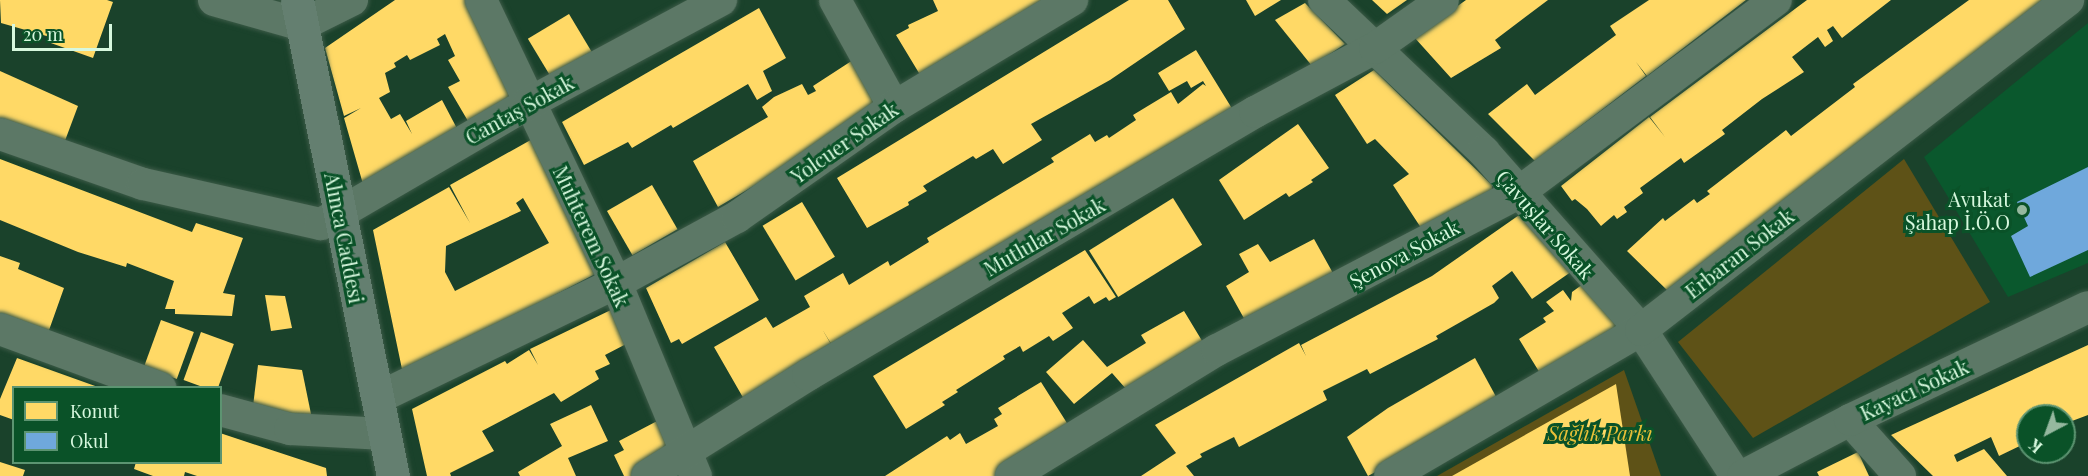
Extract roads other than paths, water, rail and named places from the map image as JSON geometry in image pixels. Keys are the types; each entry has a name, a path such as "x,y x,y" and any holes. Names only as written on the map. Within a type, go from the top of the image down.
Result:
{"main road":[{"name":"Alınca Caddesi","path":"299,13 330,218 378,398 393,476"}],"street":[{"path":"214,0 299,13 352,0"},
{"name":"Muhterem Sokak","path":"481,0 616,283 692,464"},
{"name":"Cantaş Sokak","path":"330,218 529,103 721,0"},
{"path":"835,0 894,107"},
{"name":"Yolcuer Sokak","path":"378,398 616,283 737,217 894,107 1072,0"},
{"name":"Çavuşlar Sokak","path":"1324,0 1484,152 1641,330 1736,476"},
{"name":"Mutlular Sokak","path":"647,476 692,464 848,352 1255,112 1375,48 1443,0"},
{"name":"Şenova Sokak","path":"1011,476 1218,350 1518,193 1776,0"},
{"name":"Erbaran Sokak","path":"1390,476 1641,330 2068,0"},
{"path":"0,134 143,183 330,218"},
{"name":"Kayacı Sokak","path":"1743,476 1850,420 2088,307"},
{"path":"0,328 157,386"},
{"path":"222,411 290,429 385,434"},
{"path":"1850,420 1900,476"}],"place":[{"name":"Avukat Şahap İ.Ö.O","path":"2022,210"}],"park label":[{"name":"Sağlık Parkı","path":"1600,432"}]}
